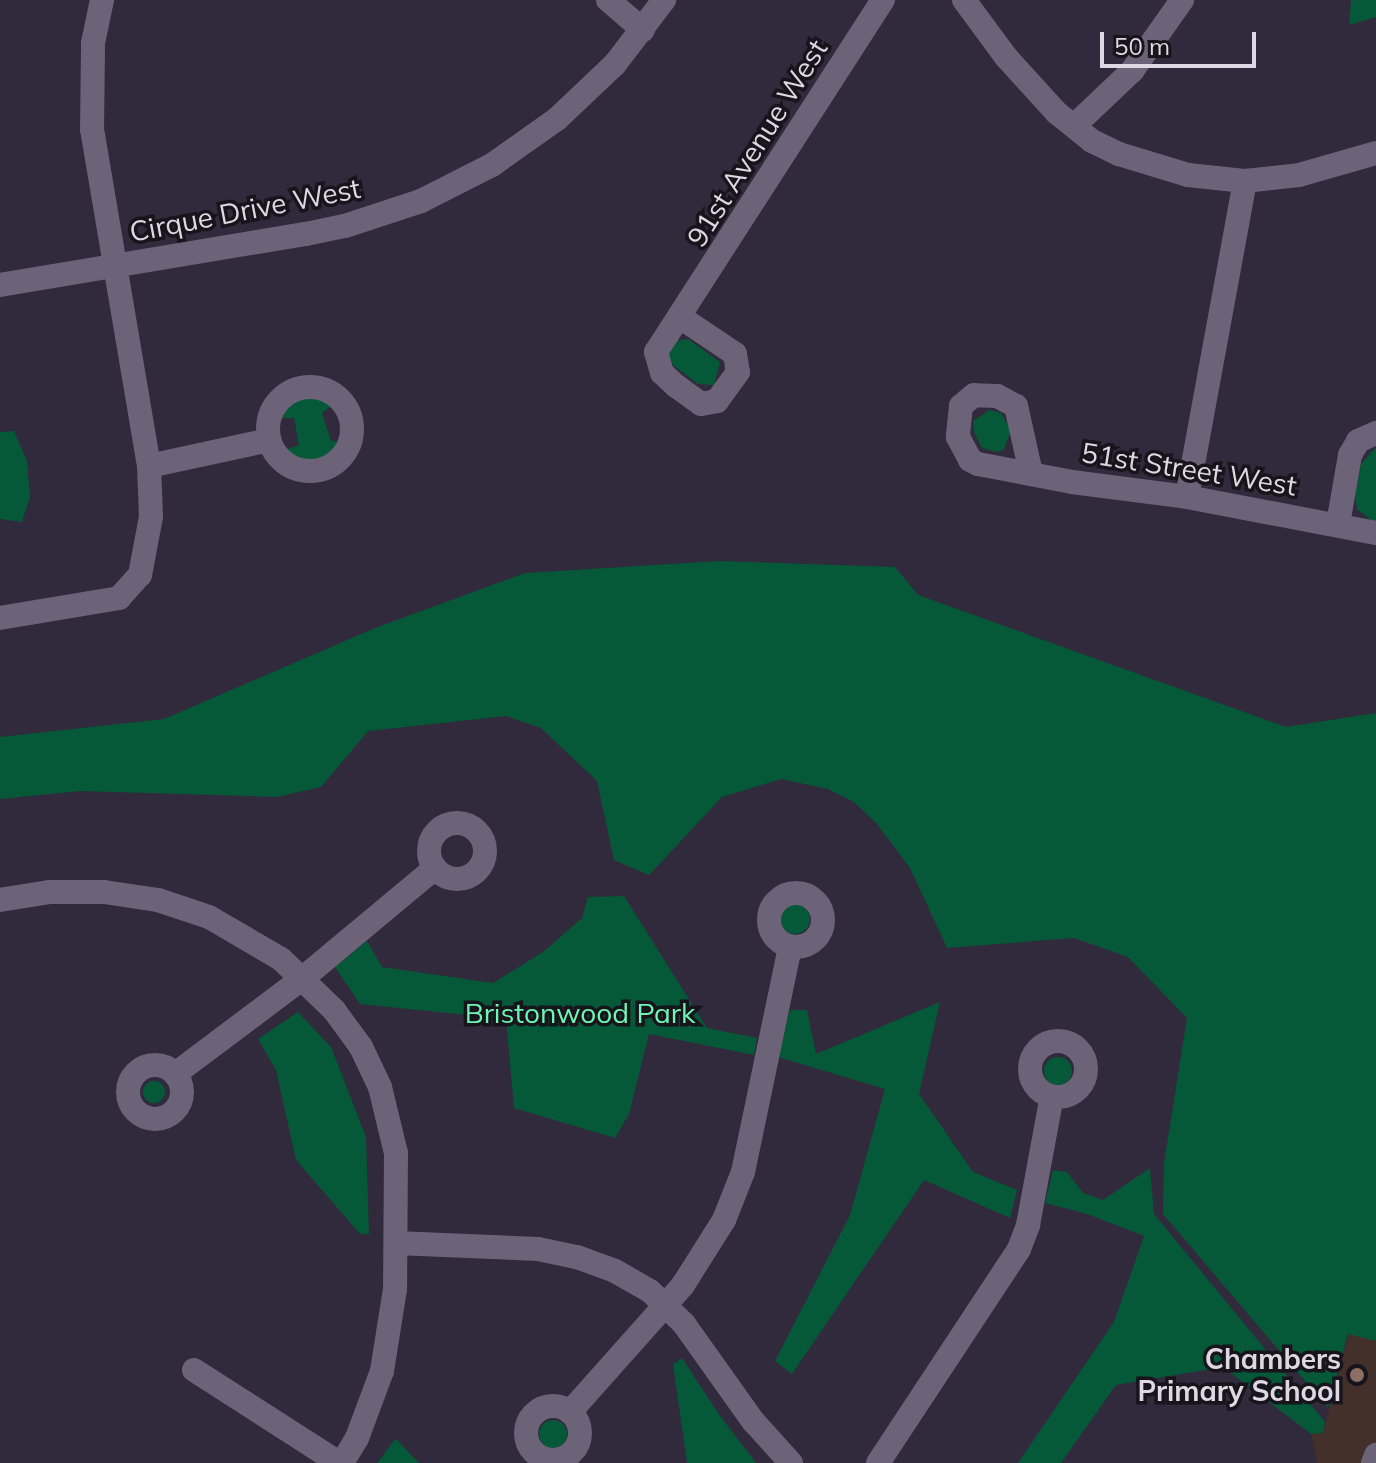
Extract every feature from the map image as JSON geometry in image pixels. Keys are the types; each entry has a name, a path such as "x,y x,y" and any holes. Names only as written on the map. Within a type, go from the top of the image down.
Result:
{"street":[{"path":"0,618 112,599 129,590 140,575 151,517 149,466 92,130 90,90 93,43 102,0"},
{"path":"608,0 643,30"},
{"name":"Cirque Drive West","path":"0,285 306,234 345,226 421,201 492,165 547,127 587,93 643,30 664,0"},
{"name":"91st Avenue West","path":"680,317 883,0"},
{"path":"964,0 1033,88 1092,141 1119,154 1188,175 1245,181 1299,175 1376,153"},
{"path":"1075,125 1132,71 1182,0"},
{"path":"1187,497 1245,181"},
{"path":"1338,524 1350,455 1358,441 1376,433"},
{"path":"149,466 269,440"},
{"name":"51st Street West","path":"1031,473 1187,497 1376,533"},
{"path":"175,1074 303,978 435,868"},
{"path":"0,900 77,891 158,900 235,929 303,978 348,1028 380,1087 396,1153 393,1317 382,1371 357,1438 341,1463 194,1370"},
{"path":"570,1412 665,1304 705,1253 734,1196 743,1172 790,947"},
{"path":"878,1463 1019,1249 1028,1225 1052,1096"},
{"path":"396,1243 538,1249 577,1257 615,1271 665,1304 702,1345 753,1421 791,1463"},
{"path":"1373,1463 1376,1455"}],"shaded area":[{"name":"Chambers Primary School","path":"1349,1334 1376,1341 1376,1463 1317,1463 1311,1434 1323,1433"}],"green space":[{"path":"1351,0 1376,0 1376,17 1349,25"},
{"path":"688,339 720,362 714,385 698,384 670,363 668,351 674,341"},
{"path":"313,394 334,403 322,413 331,441 342,442 335,456 313,465 301,464 282,451 299,445 294,418 277,418 291,400"},
{"path":"989,410 1001,413 1011,430 1004,449 998,452 982,448 974,432 973,421"},
{"path":"14,431 27,461 30,497 22,522 0,519 0,432"},
{"path":"1376,447 1376,524 1357,509 1355,494 1361,464"},
{"path":"720,561 895,567 918,595 1286,727 1376,713 1376,1341 1348,1334 1328,1408 1163,1214 1164,1163 1187,1018 1128,957 1074,938 947,948 910,868 877,824 854,802 828,789 781,779 722,797 649,875 614,860 597,781 541,728 506,716 368,731 321,787 277,797 81,791 0,799 0,737 164,719 375,628 525,573"},
{"name":"Bristonwood Park","path":"624,896 707,1028 757,1038 754,1055 649,1034 629,1114 615,1138 514,1108 506,1019 360,1004 335,967 367,941 382,967 493,983 543,952 582,918 588,897"},
{"path":"795,904 801,905 809,913 809,925 801,933 795,934 789,933 781,925 780,919 781,913 789,905"},
{"path":"940,1002 919,1094 973,1172 1017,1190 1010,1218 924,1180 792,1374 775,1361 850,1215 885,1089 778,1057 790,1010 807,1010 816,1054"},
{"path":"298,1012 331,1047 366,1137 369,1234 360,1234 296,1160 276,1070 258,1039"},
{"path":"1058,1057 1068,1061 1072,1071 1068,1081 1058,1085 1048,1081 1044,1071 1048,1061"},
{"path":"150,1081 158,1081 165,1092 158,1103 150,1103 143,1096 143,1088"},
{"path":"1150,1168 1154,1214 1325,1422 1323,1433 1311,1434 1223,1367 1116,1385 1061,1463 1018,1463 1114,1322 1144,1236 1087,1214 1045,1203 1053,1170 1067,1172 1083,1193 1103,1200"},
{"path":"682,1358 756,1463 687,1463 673,1364"},
{"path":"553,1420 563,1424 567,1434 563,1444 553,1448 543,1444 539,1434 543,1424"},
{"path":"396,1439 419,1463 377,1463"}],"place":[{"name":"Chambers Primary School","path":"1357,1375"}]}
